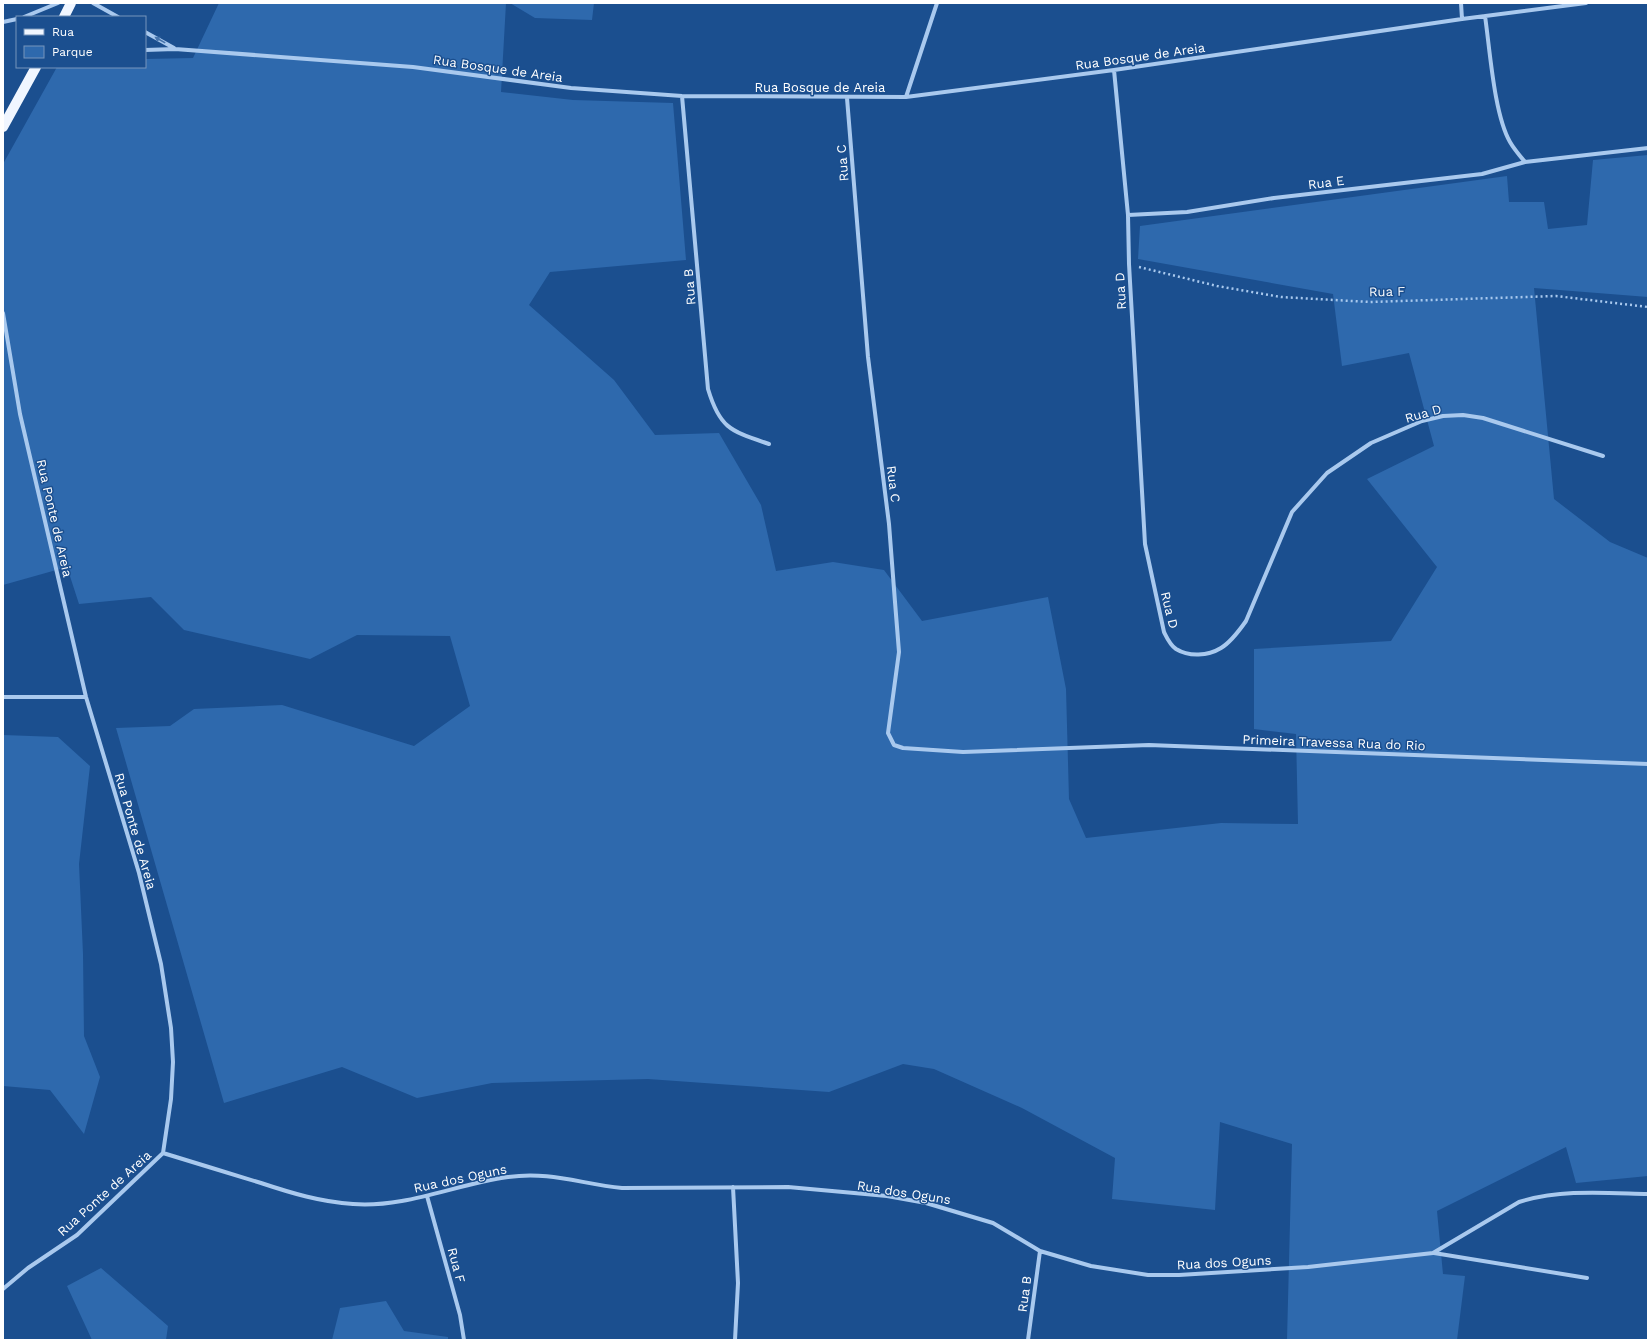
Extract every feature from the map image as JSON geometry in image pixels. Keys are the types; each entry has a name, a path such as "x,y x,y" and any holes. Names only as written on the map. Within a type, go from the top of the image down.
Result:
{"main road":[{"path":"64,16 71,3"},
{"path":"3,127 35,68"}],"street":[{"path":"27,16 43,11 58,3"},
{"path":"93,3 116,16"},
{"path":"906,97 937,3"},
{"path":"1461,3 1462,19"},
{"name":"Rua Bosque de Areia","path":"146,50 175,49 414,67 572,88 682,96 847,98 906,97 1114,70 1462,19 1586,3"},
{"path":"1485,16 1498,102 1503,124 1510,142 1525,162"},
{"path":"3,22 16,19"},
{"name":"Rua Bosque de Areia","path":"146,33 175,49"},
{"name":"Rua D","path":"1114,70 1128,215 1129,264 1145,544 1164,632 1169,642 1176,649 1198,655 1210,653 1222,648 1238,633 1246,621 1292,512 1327,473 1371,443 1422,421 1443,416 1463,415 1483,418 1603,456"},
{"name":"Rua B","path":"682,96 708,389 713,407 720,420 731,429 769,444"},
{"name":"Rua C","path":"847,98 868,357 889,524 899,652 889,726 890,737 894,745 904,748 964,752 1020,749"},
{"name":"Rua E","path":"1128,215 1187,212 1274,198 1482,174 1525,162 1648,148"},
{"name":"Rua Ponte de Areia","path":"3,313 20,414 86,697 139,873 161,964 172,1028 173,1062 171,1099 163,1153 77,1235 28,1268 3,1289"},
{"path":"3,697 86,697"},
{"name":"Primeira Travessa Rua do Rio","path":"1020,749 1149,745 1648,764"},
{"name":"Rua dos Oguns","path":"163,1153 320,1200 354,1204 385,1203 427,1196 494,1179 538,1175 565,1177 603,1186 622,1188 788,1187 887,1196 926,1203 993,1223 1040,1251 1091,1266 1148,1276 1308,1267 1433,1253 1519,1202 1532,1198 1561,1194 1648,1194"},
{"path":"733,1188 738,1283 735,1340"},
{"name":"Rua F","path":"427,1196 460,1315 464,1340"},
{"name":"Rua B","path":"1028,1340 1040,1251"},
{"path":"1433,1253 1587,1278"}],"path":[{"name":"Rua F","path":"1129,264 1217,286 1286,298 1370,302 1556,296 1648,307"}],"green space":[{"path":"219,3 506,3 501,92 573,100 673,103 686,260 550,272 529,305 614,380 655,435 719,433 761,505 776,571 833,562 884,570 922,621 1048,597 1066,689 1069,799 1086,838 1221,823 1298,824 1296,734 1254,729 1254,649 1391,641 1437,567 1367,479 1434,446 1409,353 1342,366 1333,294 1138,259 1140,226 1507,176 1509,202 1544,202 1548,229 1587,225 1593,160 1648,155 1648,297 1534,288 1554,499 1610,542 1648,558 1648,1176 1576,1183 1566,1147 1437,1211 1443,1274 1465,1276 1457,1340 1287,1340 1292,1144 1220,1122 1215,1210 1112,1199 1115,1158 1022,1108 934,1069 903,1064 829,1092 648,1079 492,1083 417,1098 342,1067 224,1103 116,728 170,726 194,709 282,705 414,746 470,706 450,636 357,635 310,659 184,630 151,597 79,604 67,567 3,585 3,164 56,68 146,68 146,59 193,58"},
{"path":"510,3 594,3 592,20 535,18"},
{"path":"3,735 58,737 90,766 79,864 83,954 84,1036 100,1077 84,1134 50,1090 3,1086"},
{"path":"101,1268 168,1326 166,1340 92,1340 67,1286"},
{"path":"386,1301 404,1331 448,1337 448,1340 332,1340 340,1308"}]}
